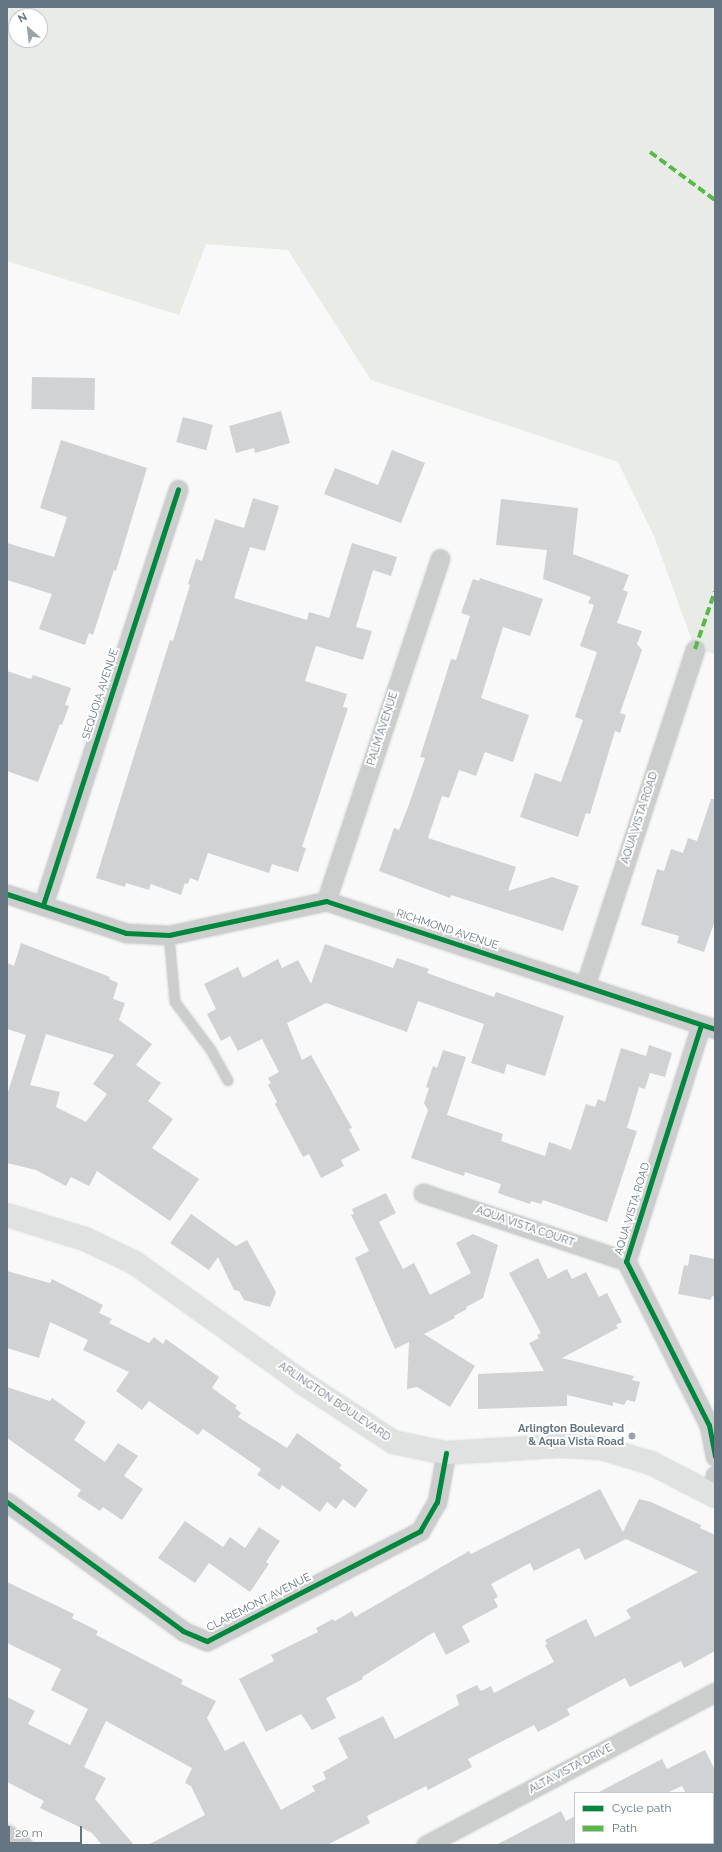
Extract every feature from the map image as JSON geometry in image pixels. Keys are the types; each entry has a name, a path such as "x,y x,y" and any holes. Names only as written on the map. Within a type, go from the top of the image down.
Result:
{"main road":[{"name":"ARLINGTON BOULEVARD","path":"7,1215 85,1239 135,1263 303,1383 393,1442 446,1453 559,1446 601,1448 651,1463 714,1488"}],"street":[{"name":"SEQUOIA AVENUE","path":"43,905 178,489"},
{"name":"PALM AVENUE","path":"326,901 440,558"},
{"name":"AQUA VISTA ROAD","path":"585,986 695,649"},
{"path":"7,894 126,933 169,935 326,901"},
{"name":"RICHMOND AVENUE","path":"326,901 708,1027"},
{"name":"AQUA VISTA ROAD","path":"708,1027 626,1261 709,1425 715,1456"},
{"name":"AQUA VISTA COURT","path":"423,1193 626,1261"},
{"name":"CLAREMONT AVENUE","path":"7,1502 183,1631 206,1641 420,1531 437,1502 446,1453"},
{"name":"ALTA VISTA DRIVE","path":"426,1845 715,1692"},
{"path":"7,1834 23,1845"}],"lane":[{"path":"169,935 175,1002 211,1050 228,1081"}],"shaded area":[{"path":"7,7 715,7 715,654 695,649 654,536 618,462 371,380 288,250 206,244 179,315 7,261"}],"building":[{"path":"32,377 95,378 94,410 31,409"},
{"path":"281,411 290,443 255,453 254,448 236,453 229,426"},
{"path":"183,417 213,425 206,450 176,442"},
{"path":"61,440 147,468 116,571 114,570 93,635 89,633 85,645 39,629 52,594 7,580 7,543 54,557 67,517 40,508"},
{"path":"392,450 425,463 401,523 324,494 335,468 378,485"},
{"path":"253,498 279,506 265,551 250,547 234,598 307,620 309,612 329,618 352,543 397,557 391,576 373,570 356,627 372,631 363,660 316,646 305,681 347,694 343,707 348,708 302,847 306,848 298,872 272,864 269,873 208,853 198,881 190,878 188,884 185,883 181,895 151,884 149,890 126,883 125,887 96,878 170,640 173,641 190,585 188,584 196,559 202,561 215,519 244,528"},
{"path":"501,499 578,508 573,554 629,575 623,590 628,592 617,623 642,631 637,644 642,650 620,713 626,715 620,733 615,731 590,814 586,813 578,837 520,817 535,773 561,782 583,720 575,717 597,652 580,646 594,605 588,603 591,597 543,579 547,550 496,545"},
{"path":"480,578 543,599 530,636 503,627 481,698 529,715 513,762 485,752 476,776 459,770 449,798 442,796 428,838 516,867 508,891 552,877 579,886 563,931 451,895 450,898 379,871 394,828 399,830 425,758 420,757 451,659 456,660 470,616 461,613 473,579 479,581"},
{"path":"7,671 31,679 33,675 71,688 65,705 69,706 62,725 60,724 38,782 7,771"},
{"path":"711,799 715,799 715,920 704,952 677,943 679,936 641,925 657,869 664,871 671,849 683,853 688,838 697,841"},
{"path":"21,943 110,977 109,979 118,983 113,999 125,1003 119,1020 152,1044 136,1065 161,1083 148,1101 173,1119 152,1148 199,1179 170,1221 97,1171 89,1186 71,1177 66,1186 36,1170 7,1163 7,1095 26,1035 7,1029 7,963 14,966","holes":["46,1034 114,1055 93,1084 107,1094 86,1122 56,1107 60,1092 30,1085"]},
{"path":"325,944 393,968 397,958 429,969 427,973 494,997 496,992 564,1016 545,1076 507,1064 504,1074 471,1063 484,1024 418,1001 407,1032 326,1003 287,1023 302,1060 311,1055 352,1128 349,1129 360,1150 341,1160 344,1166 321,1178 309,1154 303,1157 275,1104 277,1102 268,1085 271,1083 268,1078 279,1072 262,1039 238,1051 230,1036 221,1041 207,1014 216,1009 204,984 238,967 243,978 278,959 282,968 298,960 311,984"},
{"path":"649,1045 672,1053 665,1077 650,1073 645,1089 639,1087 627,1128 637,1131 607,1222 543,1200 541,1204 531,1201 530,1204 498,1193 501,1184 465,1172 464,1176 411,1158 428,1110 424,1103 429,1088 426,1087 433,1066 437,1068 443,1050 466,1057 447,1115 503,1134 501,1141 545,1156 549,1142 571,1150 586,1104 595,1107 598,1099 605,1102 621,1048 646,1056"},
{"path":"386,1193 396,1213 379,1222 403,1269 414,1263 430,1295 471,1273 456,1243 473,1234 498,1245 483,1298 466,1307 467,1309 454,1316 455,1318 424,1334 475,1366 450,1407 417,1387 407,1389 409,1342 395,1349 355,1258 369,1251 351,1215 354,1214 352,1209"},
{"path":"191,1214 236,1246 247,1240 276,1292 270,1307 244,1300 239,1291 234,1290 218,1257 209,1270 170,1243"},
{"path":"690,1254 715,1259 715,1297 712,1296 711,1300 678,1294 684,1265 688,1266"},
{"path":"538,1258 548,1279 567,1269 572,1279 586,1272 599,1297 607,1293 622,1322 616,1325 618,1328 562,1358 634,1376 632,1380 640,1382 635,1402 627,1400 624,1405 613,1402 613,1406 567,1395 567,1406 478,1409 478,1374 544,1371 529,1343 539,1338 537,1335 541,1333 509,1273"},
{"path":"7,1271 50,1283 52,1279 103,1305 99,1313 112,1319 109,1323 149,1343 154,1337 163,1344 166,1339 219,1377 212,1388 237,1406 235,1408 241,1413 238,1417 287,1448 297,1433 342,1465 339,1468 368,1490 355,1508 343,1499 336,1509 327,1502 320,1512 282,1485 279,1490 257,1475 261,1469 203,1429 198,1435 149,1401 142,1410 116,1391 129,1372 83,1350 88,1340 50,1322 39,1358 7,1348"},
{"path":"7,1387 50,1401 52,1398 86,1422 74,1440 105,1462 118,1443 138,1456 124,1476 143,1489 122,1520 103,1507 100,1511 77,1496 81,1490 7,1438"},
{"path":"600,1489 623,1532 639,1499 651,1502 701,1525 700,1528 715,1535 715,1651 684,1668 681,1661 630,1687 625,1678 567,1709 570,1715 538,1732 534,1725 468,1759 472,1767 428,1790 426,1786 367,1816 370,1823 327,1845 148,1845 205,1815 191,1786 185,1783 192,1768 106,1721 84,1767 106,1778 95,1799 134,1845 102,1845 92,1833 40,1808 44,1801 7,1782 7,1697 35,1711 28,1724 70,1745 88,1709 51,1690 61,1669 7,1643 7,1582 74,1614 72,1618 98,1631 96,1635 183,1680 181,1684 216,1701 207,1718 225,1751 244,1741 281,1810 315,1791 312,1786 326,1779 323,1772 348,1758 338,1738 383,1716 395,1739 459,1705 456,1695 477,1685 481,1691 491,1686 494,1693 554,1662 545,1645 547,1644 545,1640 586,1619 595,1637 631,1618 626,1610 698,1572 626,1539 585,1560 579,1548 534,1571 530,1563 491,1584 498,1597 494,1599 498,1607 462,1626 470,1642 446,1655 434,1632 362,1677 363,1679 326,1698 336,1718 312,1730 301,1714 266,1732 239,1679 274,1661 271,1655 318,1632 316,1628 333,1619 335,1621 352,1611 355,1617 469,1551 471,1554"},
{"path":"185,1521 223,1547 230,1537 245,1548 259,1527 280,1541 266,1562 269,1564 250,1592 209,1563 195,1583 158,1558"},
{"path":"705,1750 715,1770 715,1793 685,1792 682,1786 669,1792 599,1792 662,1759 667,1769"},
{"path":"561,1811 566,1821 574,1817 575,1845 496,1845"}],"marked path":[{"path":"650,152 715,200"},
{"path":"695,649 715,591"}],"cycle path":[{"path":"43,905 178,489"},
{"path":"7,894 126,933 169,935 326,901 715,1029"},
{"path":"701,1025 626,1261 709,1425 715,1456"},
{"path":"7,1502 183,1631 207,1641 420,1531 437,1502 446,1453"}],"place":[{"name":"Arlington Boulevard & Aqua Vista Road","path":"632,1436"}]}
